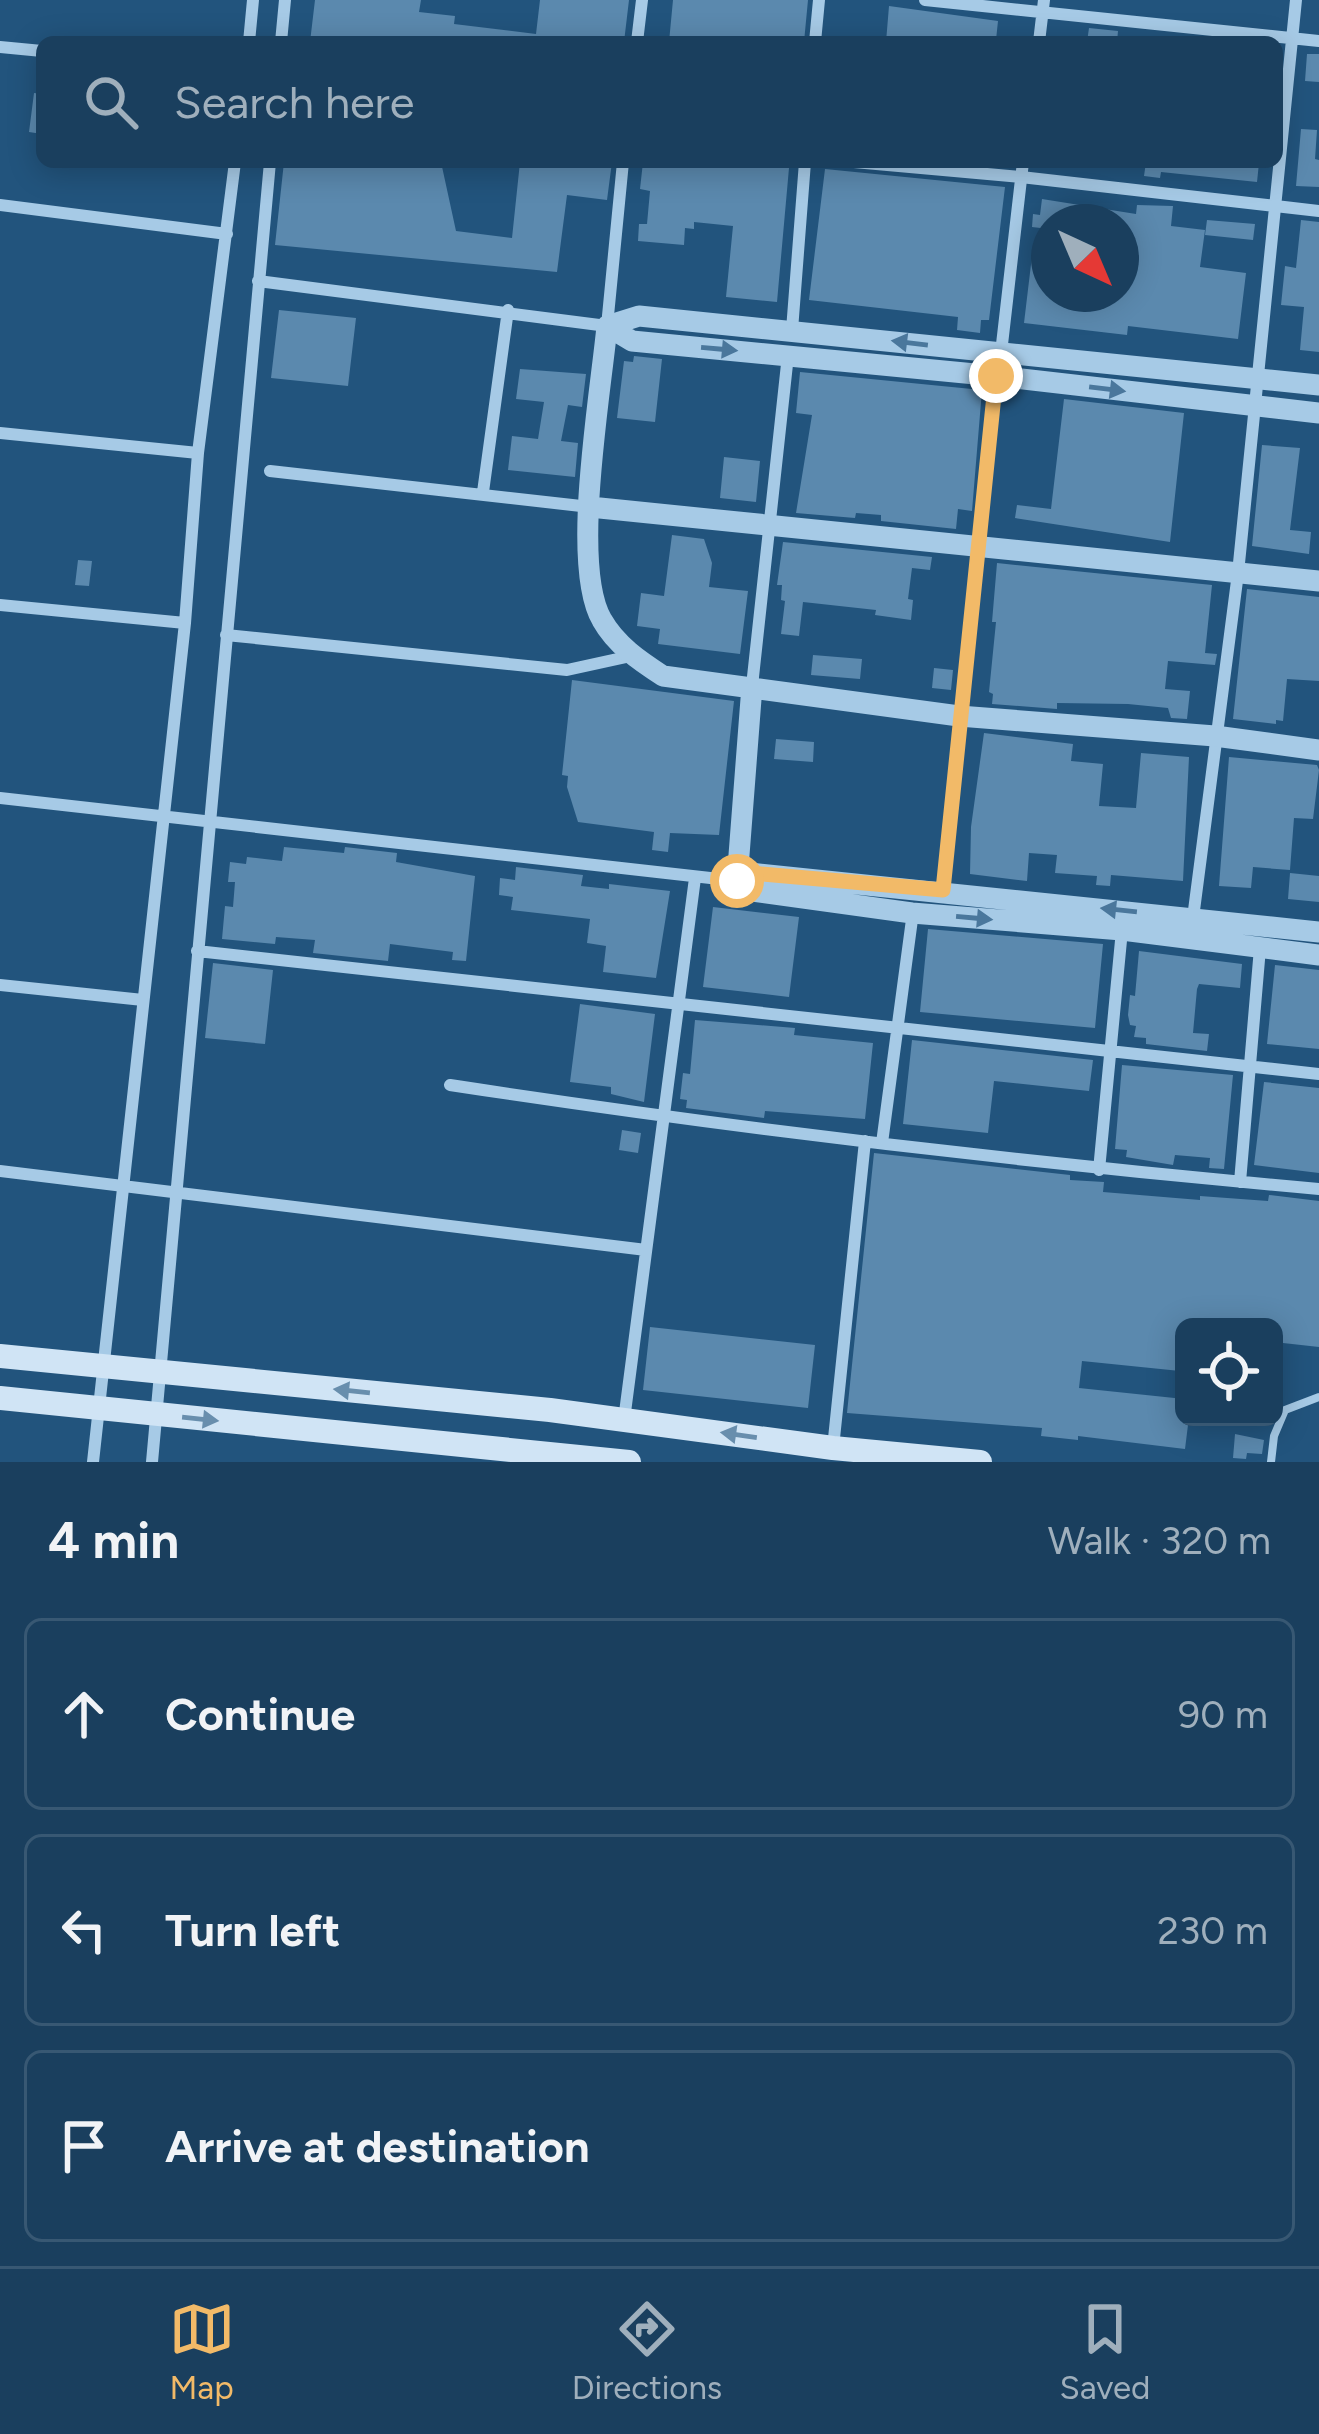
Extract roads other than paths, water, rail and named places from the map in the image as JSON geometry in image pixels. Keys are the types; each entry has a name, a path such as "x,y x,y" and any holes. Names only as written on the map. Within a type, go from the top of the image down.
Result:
{"main road":[{"path":"0,1356 980,1462"},
{"path":"0,1398 615,1461"}],"street":[{"path":"250,36 253,0"},
{"path":"282,36 285,0"},
{"path":"638,36 642,0"},
{"path":"816,36 819,0"},
{"path":"925,0 1044,7 1319,40"},
{"path":"1283,117 1296,0"},
{"path":"0,47 36,50"},
{"path":"93,1462 185,623 198,453 235,168"},
{"path":"152,1462 269,168"},
{"path":"622,168 590,507 589,585 602,620 633,656 664,676 959,716 1215,736 1319,750"},
{"path":"791,329 804,168"},
{"path":"1193,918 1238,573 1277,168"},
{"path":"882,1142 912,913 943,890 1022,169 1319,211"},
{"path":"0,205 227,234"},
{"path":"258,281 608,326 632,341 788,355 1256,378 1319,386"},
{"path":"484,492 508,310"},
{"path":"608,326 639,316 791,329 1319,413"},
{"path":"788,355 752,686 737,881 745,890 912,913 1122,930 1319,955"},
{"path":"0,433 198,453"},
{"path":"270,471 1319,581"},
{"path":"0,605 185,623"},
{"path":"226,635 567,670 633,656"},
{"path":"0,798 695,878 737,881 750,873 1319,932"},
{"path":"624,1420 695,878"},
{"path":"1099,1170 1122,930"},
{"path":"1240,1182 1260,948"},
{"path":"197,951 1319,1074"},
{"path":"0,985 143,1000"},
{"path":"450,1085 663,1118 1099,1170 1319,1189"},
{"path":"833,1448 865,1141"},
{"path":"0,1171 646,1250"}],"lane":[{"path":"1271,1462 1274,1436 1285,1410 1319,1397"}]}
